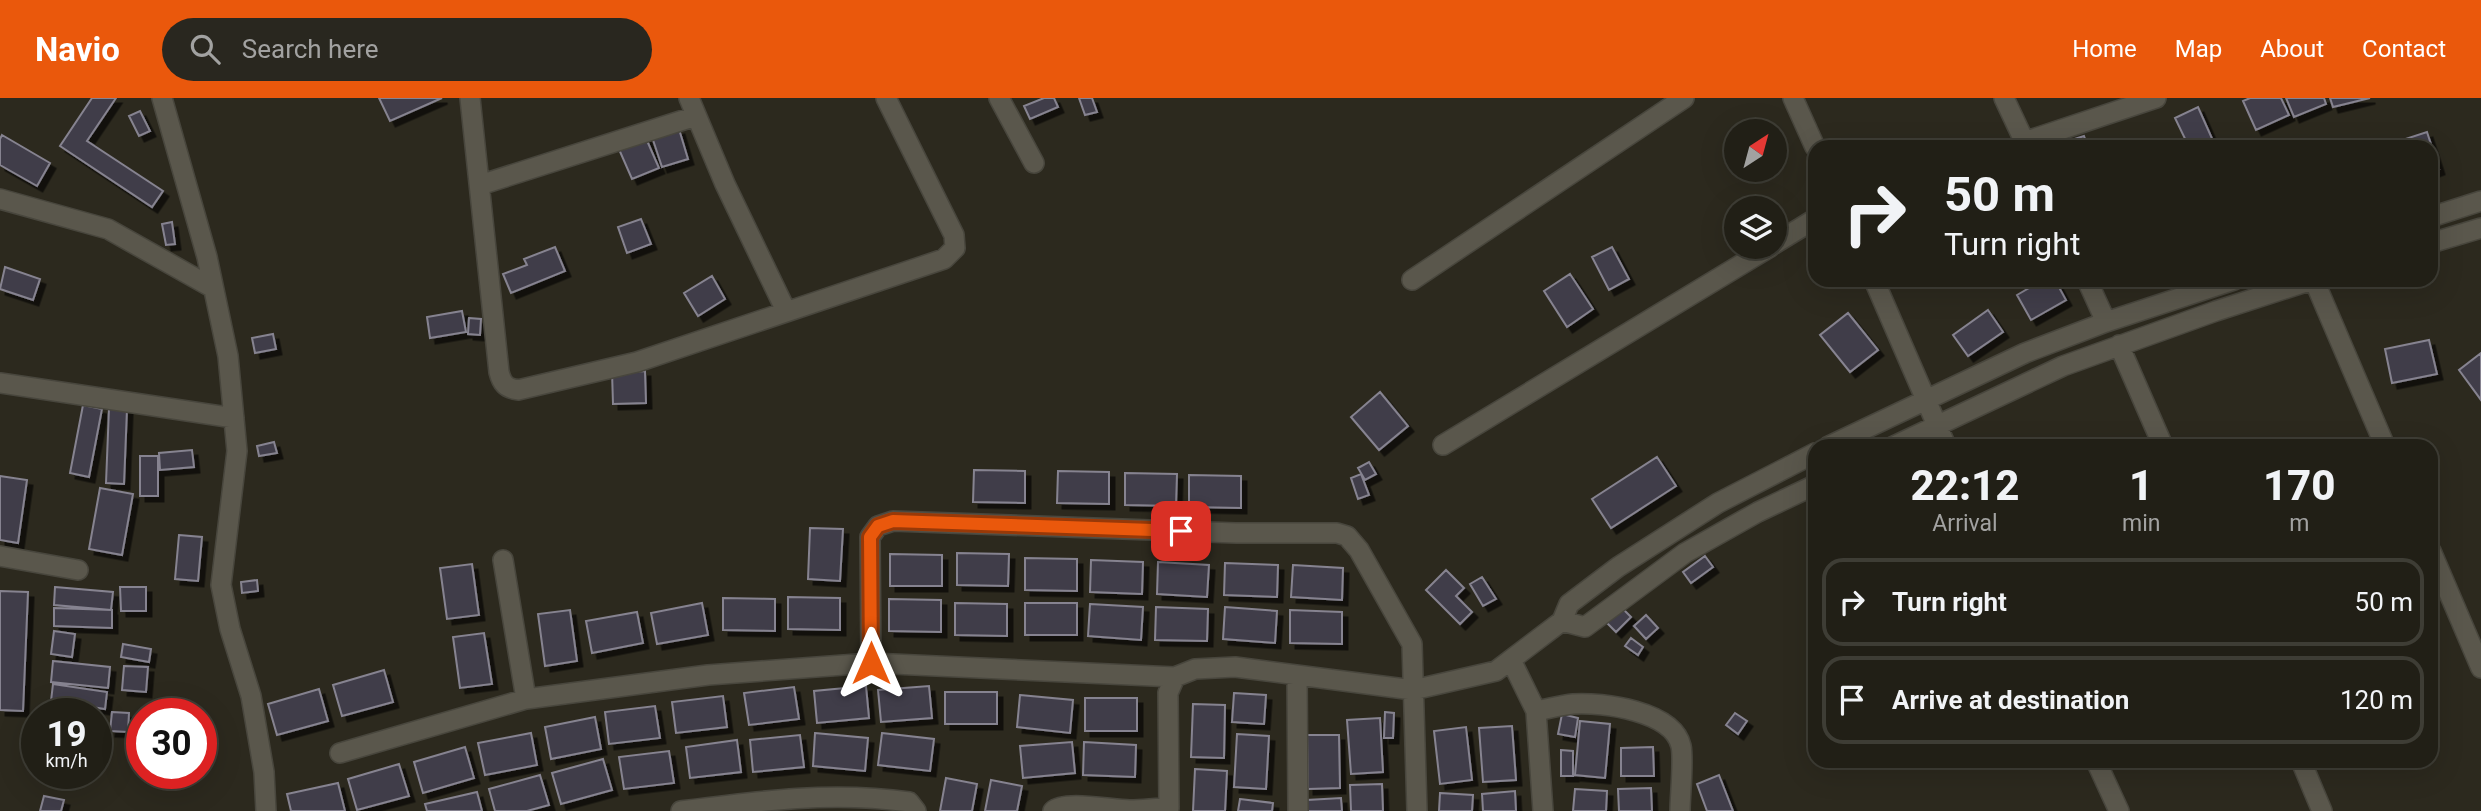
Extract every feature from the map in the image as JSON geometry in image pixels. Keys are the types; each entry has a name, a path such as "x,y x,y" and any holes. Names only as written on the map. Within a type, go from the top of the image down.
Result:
{"street":[{"path":"162,98 213,288 228,356 237,451 221,585 230,629 251,696 264,772 266,811"},
{"path":"470,98 499,372 501,381 508,388 529,388 637,362 944,259 956,248 954,235 886,98"},
{"path":"999,98 1034,163"},
{"path":"1412,280 1685,98"},
{"path":"1793,98 1812,140"},
{"path":"2004,98 2023,140"},
{"path":"2036,140 2156,98"},
{"path":"480,185 692,107 725,184 786,311"},
{"path":"0,199 108,229 213,288"},
{"path":"2438,215 2481,201"},
{"path":"1787,236 1808,223"},
{"path":"2438,241 2481,228"},
{"path":"1443,444 1750,259"},
{"path":"1877,287 1943,439"},
{"path":"2090,287 2106,322"},
{"path":"1844,439 2025,353 2106,322 2212,287"},
{"path":"1908,439 2063,366 2291,287"},
{"path":"2316,287 2382,439"},
{"path":"2209,288 2216,311"},
{"path":"2119,345 2160,439"},
{"path":"0,383 234,418"},
{"path":"340,753 526,699 708,676 871,663 1175,677 1195,669 1235,667 1413,690 1496,671 1562,621 1569,604 1618,567 1718,503 1808,457"},
{"path":"1748,487 1758,512"},
{"path":"1562,621 1585,627 1685,553 1758,512 1808,488"},
{"path":"871,663 870,537 878,526 893,521 1223,533 1337,533 1348,536 1359,550 1412,643 1417,811"},
{"path":"0,556 78,570"},
{"path":"503,560 526,699"},
{"path":"2438,567 2481,668"},
{"path":"1511,660 1536,711 1543,811"},
{"path":"1297,675 1298,811"},
{"path":"1053,811 1057,807 1169,809 1168,692 1175,677"},
{"path":"1536,711 1573,704 1621,707 1649,716 1669,727 1681,746 1680,811"},
{"path":"2099,768 2119,811"},
{"path":"2304,768 2322,811"},
{"path":"681,811 883,798 909,802 916,811"}],"building":[{"path":"92,98 116,98 87,141 163,191 152,207 60,146"},
{"path":"379,98 442,98 390,121"},
{"path":"1044,98 1054,98 1058,107 1030,119 1024,106"},
{"path":"1079,98 1092,98 1097,112 1085,115"},
{"path":"2250,98 2281,98 2289,115 2256,130 2243,101"},
{"path":"2286,98 2324,98 2326,104 2294,117"},
{"path":"2330,98 2370,98 2333,107"},
{"path":"2198,107 2213,140 2186,140 2175,118"},
{"path":"140,111 150,131 139,136 129,116"},
{"path":"679,129 688,159 662,167 652,137"},
{"path":"2427,132 2430,140 2402,140"},
{"path":"2,135 50,163 37,186 0,165"},
{"path":"645,136 659,168 632,179 618,147"},
{"path":"641,219 651,244 627,253 618,227"},
{"path":"172,222 175,244 166,245 162,224"},
{"path":"555,247 565,271 511,293 503,274 527,265 524,259"},
{"path":"1612,247 1629,279 1609,290 1592,257"},
{"path":"5,267 40,279 33,300 0,289"},
{"path":"1570,274 1593,309 1567,327 1544,291"},
{"path":"712,276 725,299 698,316 684,293"},
{"path":"2031,287 2059,287 2066,300 2031,320 2017,295"},
{"path":"1988,310 2003,332 1968,356 1953,335"},
{"path":"462,311 466,332 430,338 427,317"},
{"path":"1848,313 1878,350 1850,372 1820,335"},
{"path":"469,318 481,319 480,335 468,334"},
{"path":"273,334 276,349 255,353 252,338"},
{"path":"2429,340 2437,374 2392,383 2385,349"},
{"path":"2481,353 2481,400 2459,370"},
{"path":"645,371 646,403 613,404 612,372"},
{"path":"1380,392 1408,426 1379,450 1351,417"},
{"path":"83,405 102,409 89,477 70,473"},
{"path":"109,408 127,409 124,484 106,483"},
{"path":"274,442 277,453 259,456 257,446"},
{"path":"192,450 194,467 160,470 159,453"},
{"path":"140,456 158,456 158,496 140,496"},
{"path":"1657,457 1676,486 1611,528 1592,499"},
{"path":"1369,462 1376,474 1365,480 1358,468"},
{"path":"974,470 1025,471 1025,503 973,502"},
{"path":"1058,471 1109,472 1109,504 1057,503"},
{"path":"1125,473 1177,474 1176,506 1125,505"},
{"path":"1361,474 1369,495 1358,499 1351,478"},
{"path":"1189,475 1241,476 1241,508 1189,507"},
{"path":"0,476 27,480 18,543 0,540"},
{"path":"100,488 133,494 122,555 89,549"},
{"path":"810,528 843,529 840,581 808,579"},
{"path":"179,535 202,537 198,581 175,579"},
{"path":"957,553 1009,554 1008,586 957,585"},
{"path":"890,554 942,555 942,586 890,586"},
{"path":"1705,556 1713,567 1691,583 1683,572"},
{"path":"1025,558 1077,559 1077,591 1025,590"},
{"path":"1091,560 1143,562 1142,594 1090,592"},
{"path":"1158,562 1209,565 1207,597 1157,594"},
{"path":"1225,563 1278,565 1277,597 1224,595"},
{"path":"472,564 479,615 447,619 440,568"},
{"path":"1293,565 1343,568 1342,600 1291,597"},
{"path":"1446,570 1464,588 1456,596 1472,612 1460,624 1426,590"},
{"path":"1482,577 1496,599 1483,606 1470,584"},
{"path":"257,580 258,591 242,593 241,582"},
{"path":"55,587 113,592 111,610 54,605"},
{"path":"120,587 146,587 146,611 121,611"},
{"path":"0,591 28,592 21,711 0,710"},
{"path":"788,597 840,598 840,630 788,629"},
{"path":"723,598 775,599 775,631 723,630"},
{"path":"889,599 941,600 941,632 889,631"},
{"path":"702,603 708,635 657,644 651,613"},
{"path":"955,603 1007,604 1007,636 955,635"},
{"path":"1025,603 1077,603 1077,635 1025,635"},
{"path":"1090,604 1143,607 1141,640 1088,636"},
{"path":"1156,607 1208,609 1207,641 1155,640"},
{"path":"1225,607 1277,611 1275,643 1223,639"},
{"path":"1621,607 1631,617 1616,632 1606,622"},
{"path":"54,608 112,610 112,628 54,626"},
{"path":"570,610 577,661 545,666 538,614"},
{"path":"1290,610 1342,612 1342,644 1290,643"},
{"path":"637,612 643,643 592,653 586,621"},
{"path":"1646,615 1658,628 1646,639 1634,626"},
{"path":"54,631 75,634 72,657 51,654"},
{"path":"484,633 492,684 460,688 453,637"},
{"path":"1631,638 1643,647 1638,655 1625,646"},
{"path":"123,644 151,649 149,662 121,657"},
{"path":"53,661 110,667 108,688 51,682"},
{"path":"124,666 148,667 146,692 122,690"},
{"path":"384,670 393,702 342,716 333,685"},
{"path":"53,684 107,692 106,698 51,698"},
{"path":"866,686 869,718 817,723 814,691"},
{"path":"929,686 932,718 881,722 878,690"},
{"path":"794,687 799,719 749,725 744,693"},
{"path":"319,689 328,721 277,735 268,704"},
{"path":"945,692 997,692 997,724 945,724"},
{"path":"1234,693 1266,695 1264,724 1232,722"},
{"path":"1020,695 1073,700 1070,733 1017,727"},
{"path":"723,696 727,727 676,733 672,702"},
{"path":"1085,698 1137,698 1137,731 1085,731"},
{"path":"1193,704 1225,705 1224,758 1191,757"},
{"path":"655,706 660,738 609,744 605,712"},
{"path":"112,712 126,713 126,732 112,731"},
{"path":"1385,712 1394,713 1393,738 1384,738"},
{"path":"1735,713 1747,721 1738,734 1726,725"},
{"path":"1562,714 1578,718 1575,737 1558,734"},
{"path":"595,717 601,749 551,759 545,727"},
{"path":"1380,718 1383,772 1351,774 1347,720"},
{"path":"1580,721 1610,724 1605,778 1575,775"},
{"path":"1512,726 1516,780 1483,782 1479,728"},
{"path":"1466,727 1472,780 1440,784 1434,731"},
{"path":"531,733 537,765 485,775 478,743"},
{"path":"815,733 868,738 865,771 813,766"},
{"path":"882,733 934,739 930,771 878,765"},
{"path":"1237,734 1269,736 1266,789 1234,787"},
{"path":"800,735 804,767 753,772 750,740"},
{"path":"1307,735 1339,735 1340,788 1308,789"},
{"path":"737,740 741,772 690,778 686,747"},
{"path":"1072,742 1075,773 1023,778 1020,746"},
{"path":"1084,742 1136,745 1135,777 1083,775"},
{"path":"465,747 474,778 423,793 414,762"},
{"path":"1653,747 1654,776 1621,776 1621,748"},
{"path":"1561,750 1573,751 1573,776 1561,776"},
{"path":"669,751 674,783 624,789 619,757"},
{"path":"603,759 612,790 561,804 552,773"},
{"path":"399,764 409,796 357,810 348,779"},
{"path":"1195,769 1227,771 1225,811 1193,811"},
{"path":"540,775 549,805 527,811 495,811 489,789"},
{"path":"1719,775 1733,811 1707,811 1697,784"},
{"path":"946,778 977,784 972,811 940,811"},
{"path":"991,780 1022,786 1017,811 985,811"},
{"path":"338,783 345,811 291,811 287,794"},
{"path":"1382,784 1383,811 1351,811 1350,785"},
{"path":"1651,788 1652,811 1619,811 1618,789"},
{"path":"1575,789 1607,791 1606,811 1573,811"},
{"path":"1515,791 1516,811 1483,811 1482,794"},
{"path":"477,792 482,811 427,811 425,804"},
{"path":"1440,793 1473,795 1472,811 1439,811"},
{"path":"44,796 64,800 61,811 40,811"},
{"path":"1341,798 1342,811 1307,811 1307,800"},
{"path":"1240,799 1273,803 1272,811 1238,811"}],"route":[{"path":"871,663 870,537 878,526 893,521 1181,531"}]}
